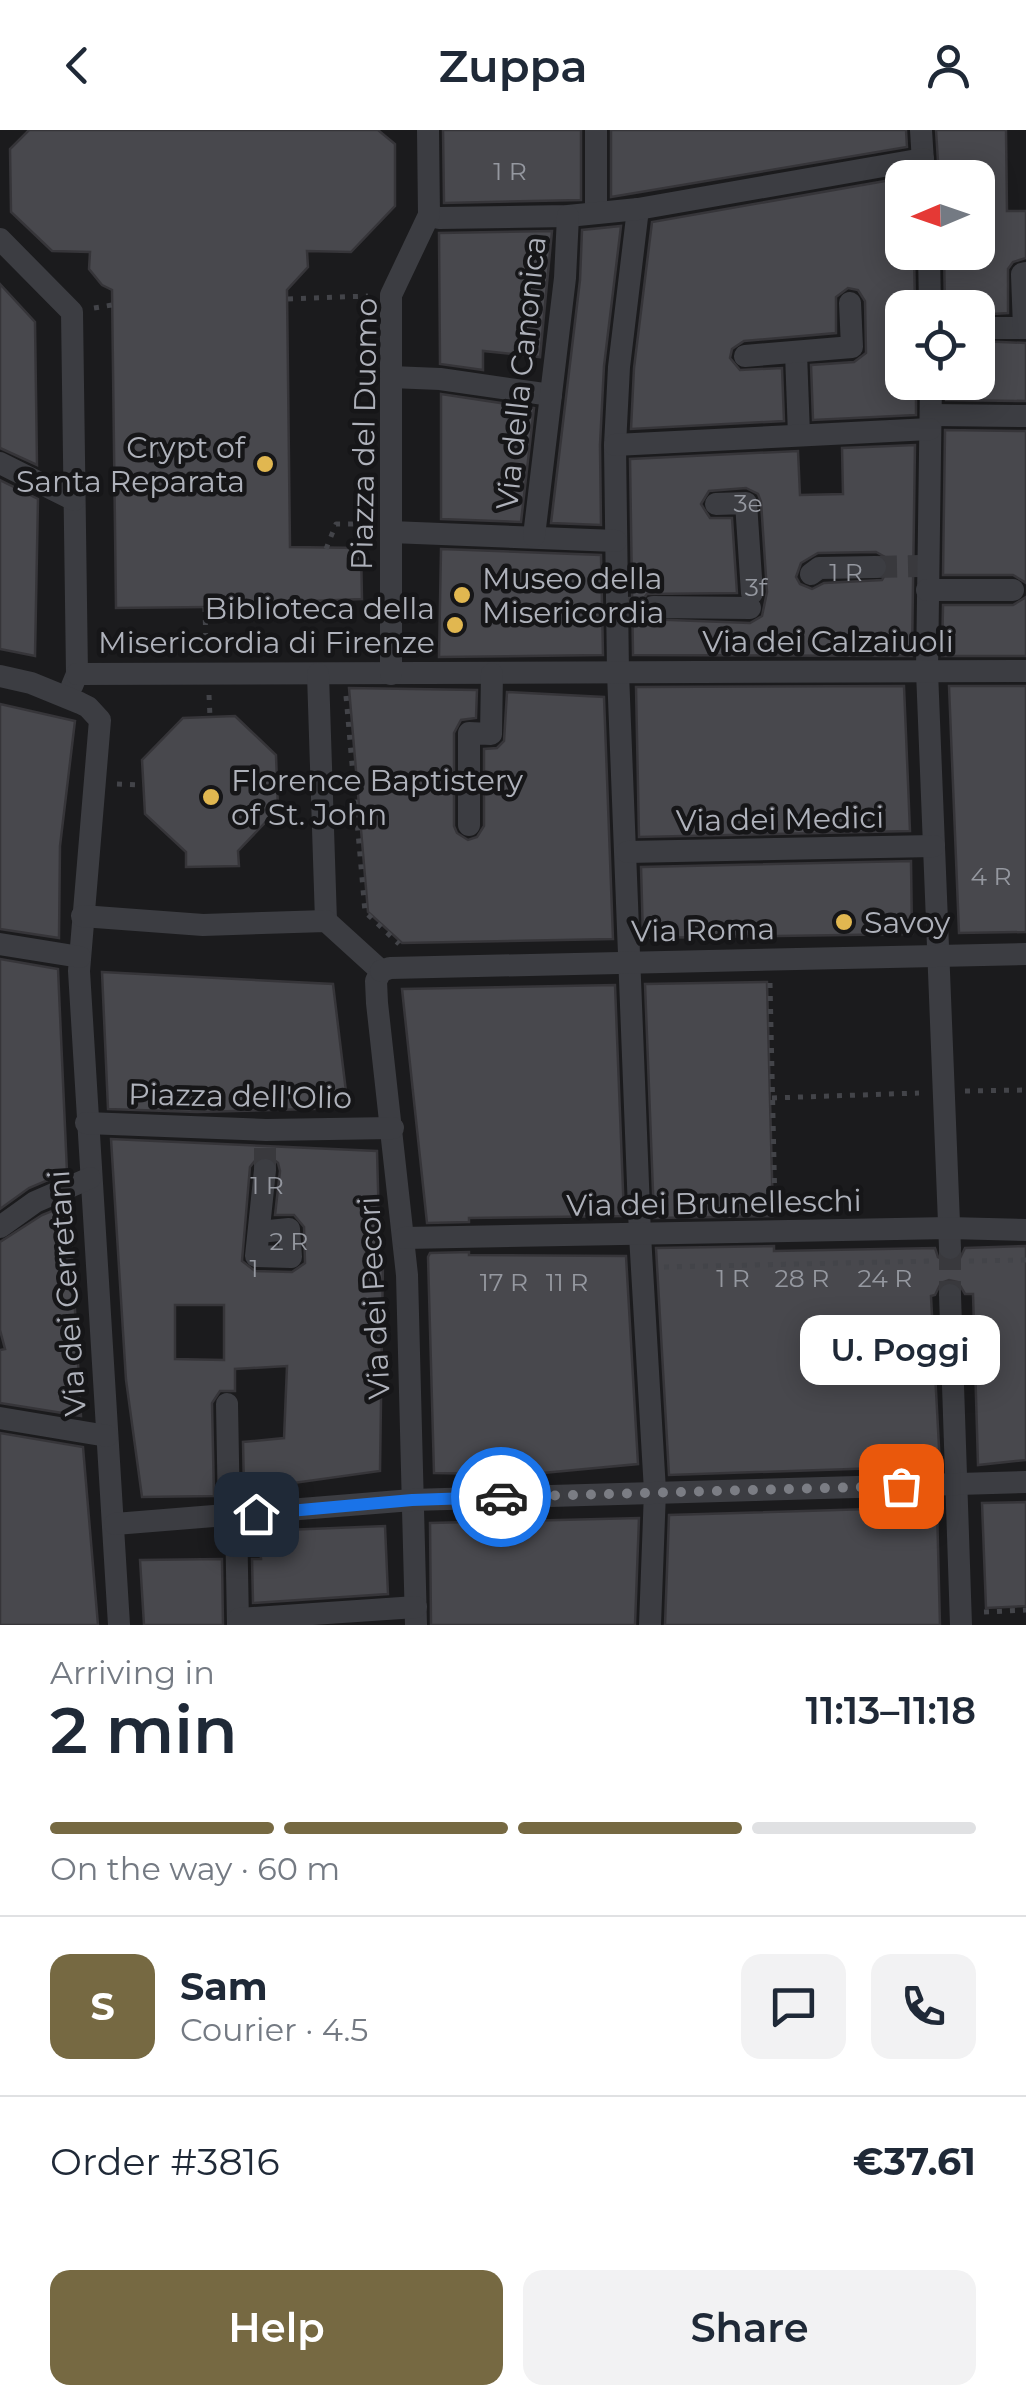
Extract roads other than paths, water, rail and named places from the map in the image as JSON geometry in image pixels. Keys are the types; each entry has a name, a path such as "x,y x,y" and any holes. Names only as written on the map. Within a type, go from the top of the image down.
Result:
{"street":[{"name":"Piazza del Duomo","path":"391,674 390,295 429,215 428,130"},
{"path":"596,130 596,214"},
{"path":"921,130 923,160"},
{"path":"429,215 439,218 596,214 885,174"},
{"path":"638,209 618,368 615,445 618,673 640,1235 655,1491 650,1625"},
{"name":"Via della Canonica","path":"534,536 565,278 568,216"},
{"path":"0,239 72,312 78,702 0,676"},
{"path":"995,328 1025,328 1022,274 1026,274"},
{"path":"745,356 852,347 850,303"},
{"path":"796,352 799,435"},
{"path":"391,377 440,379 551,395"},
{"path":"932,400 924,566 944,1092 955,1250"},
{"path":"615,445 1026,416"},
{"path":"0,463 74,500"},
{"path":"654,608 751,600 746,502 716,504"},
{"path":"391,528 616,541"},
{"path":"812,574 819,568 875,567"},
{"path":"927,590 1013,590"},
{"name":"Via dei Calzaiuoli","path":"391,674 1026,671"},
{"path":"76,674 319,682 345,674 391,674"},
{"path":"469,825 469,734 491,734 492,674"},
{"path":"319,682 326,921"},
{"name":"Via dei Cerretani","path":"78,702 100,720 80,958 86,1124 119,1625"},
{"name":"Via dei Medici","path":"627,852 934,846"},
{"path":"82,916 203,925 326,921 381,971"},
{"path":"0,944 80,958"},
{"name":"Via Roma","path":"381,971 1026,954"},
{"name":"Via dei Pecori","path":"381,971 376,981 376,1003 404,1238 416,1616"},
{"name":"Piazza dell'Olio","path":"86,1124 266,1137 393,1128"},
{"path":"259,1232 264,1170"},
{"path":"0,1228 35,1202 90,1178"},
{"name":"Via dei Brunelleschi","path":"404,1238 640,1235 955,1250 1026,1230"},
{"path":"950,1295 960,1625"},
{"path":"227,1404 239,1622 416,1616"},
{"path":"0,1418 107,1436"},
{"path":"115,1524 412,1500 1026,1482"}],"tunnel":[{"path":"875,567 921,566"},
{"path":"624,608 653,607"},
{"path":"265,1145 265,1170"},
{"path":"950,1248 950,1295"}],"place":[{"name":"Crypt of Santa Reparata","path":"265,464"},
{"name":"Museo della Misericordia","path":"462,595"},
{"name":"Biblioteca della Misericordia di Firenze","path":"455,625"},
{"name":"Florence Baptistery of St. John","path":"211,797"},
{"name":"Savoy","path":"844,922"},
{"name":"U. Poggi","path":"901,1486"}]}
